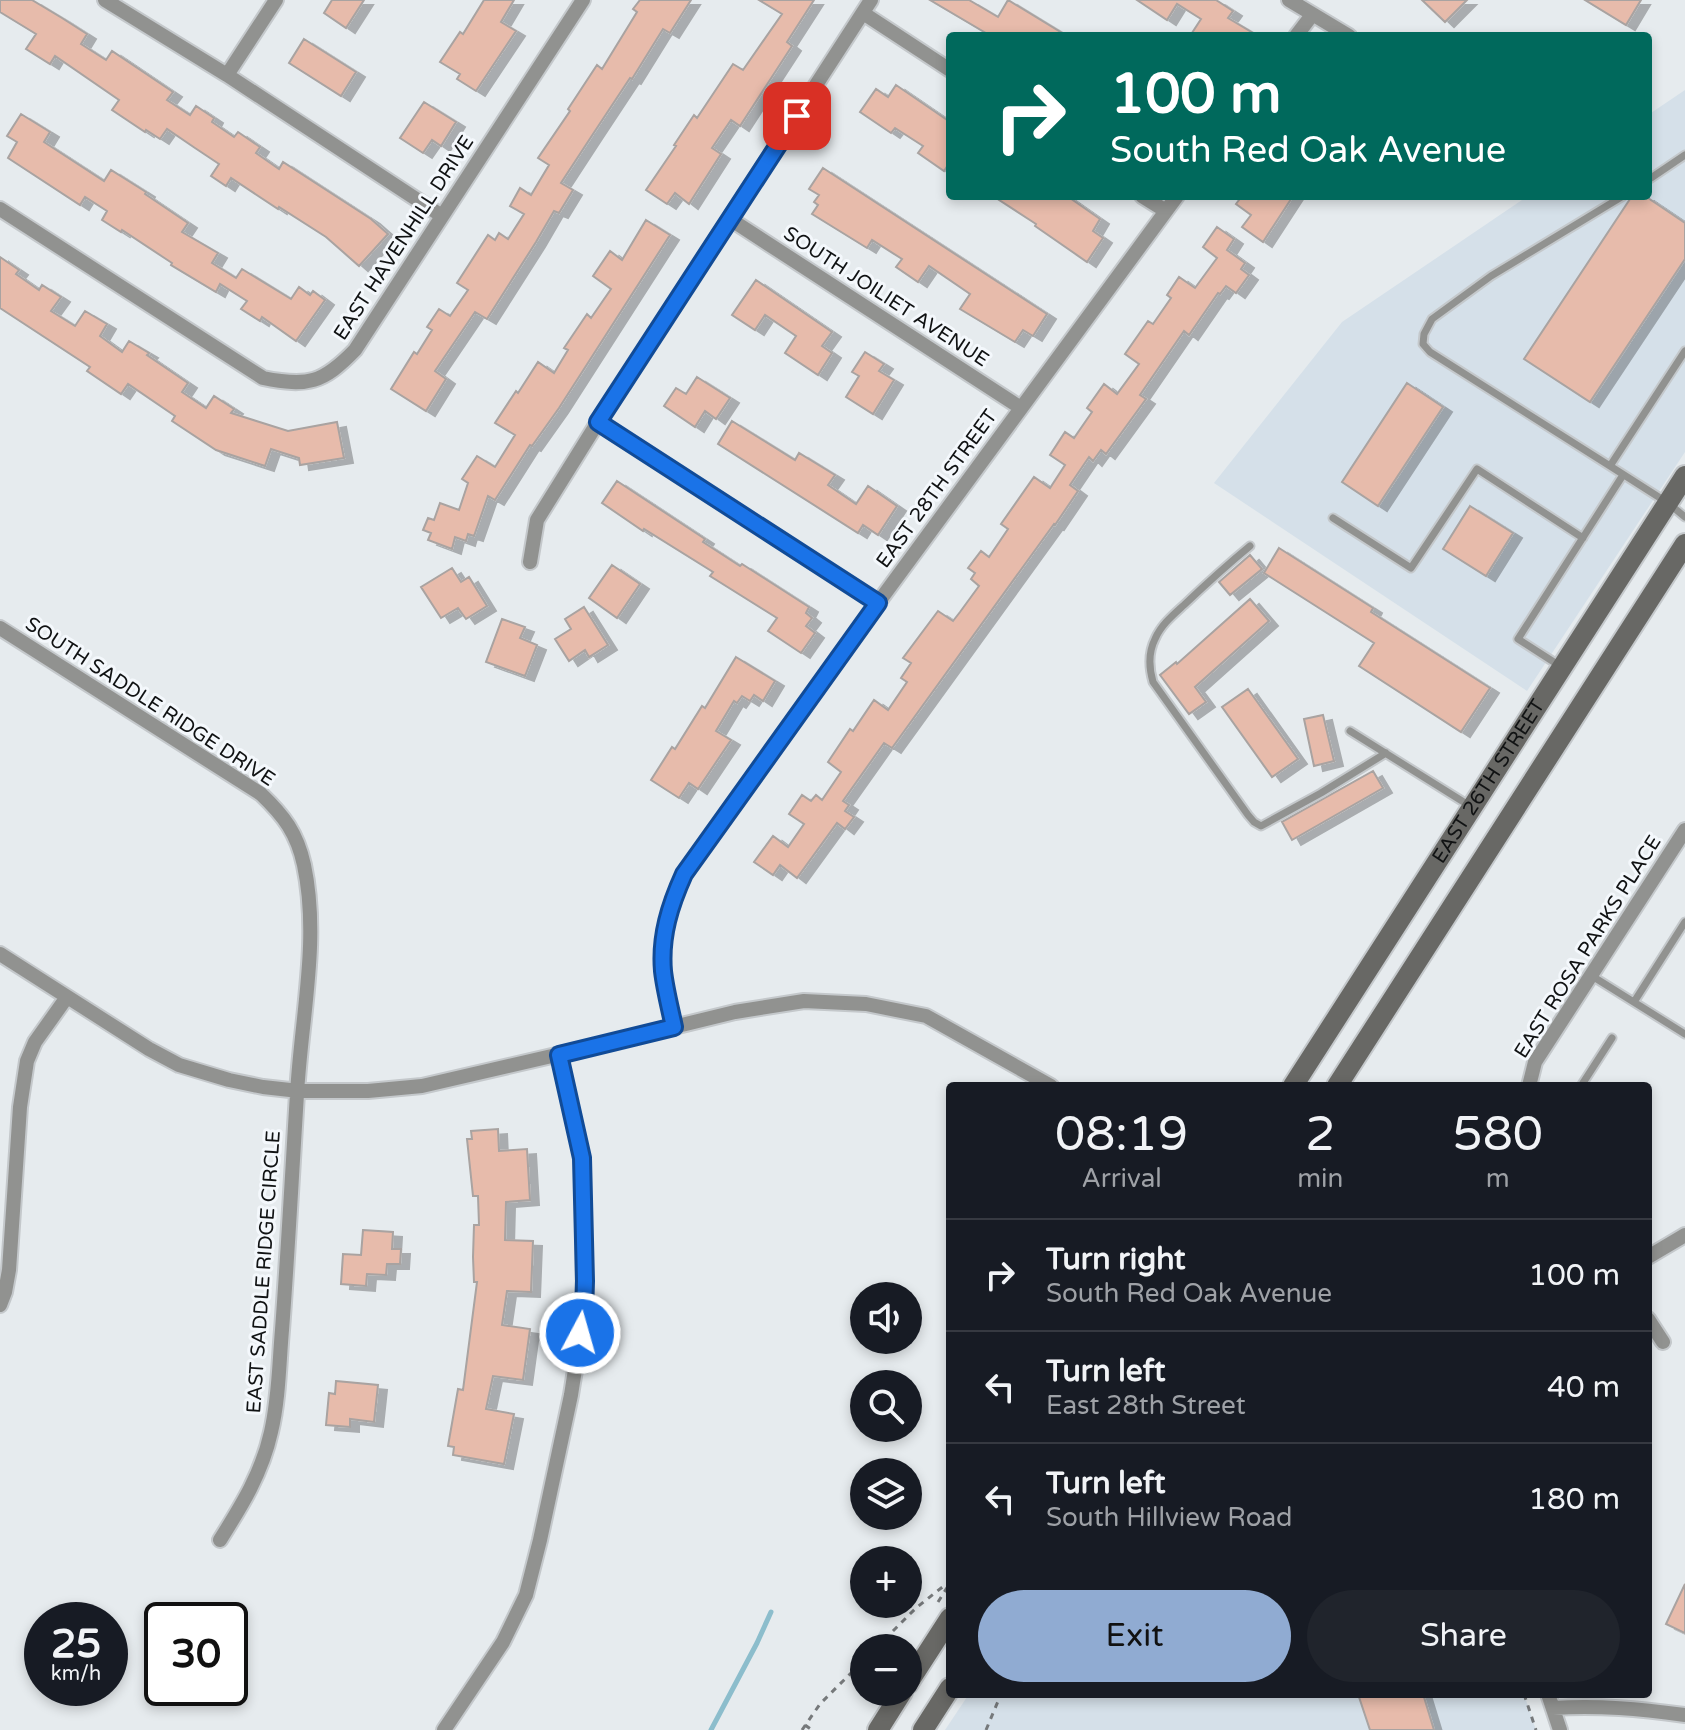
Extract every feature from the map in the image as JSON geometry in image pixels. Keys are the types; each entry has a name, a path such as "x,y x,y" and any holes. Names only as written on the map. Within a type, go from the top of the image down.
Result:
{"main road":[{"name":"EAST 26TH STREET","path":"1296,1082 1685,476"},
{"name":"EAST 26TH STREET","path":"1340,1082 1685,544"},
{"path":"922,1661 946,1624"},
{"path":"923,1730 946,1694"},
{"path":"878,1730 893,1706"}],"street":[{"path":"105,0 227,75 442,216"},
{"path":"227,75 276,0"},
{"name":"EAST HAVENHILL DRIVE","path":"0,209 263,378 286,383 323,378 355,350 583,0"},
{"path":"1289,0 1342,32"},
{"path":"530,562 537,520 867,6 946,67"},
{"path":"1299,32 1312,15"},
{"path":"1148,200 1166,211"},
{"name":"EAST 28TH STREET","path":"674,1027 663,972 663,946 671,903 684,874 878,603 1174,200"},
{"name":"SOUTH JOILIET AVENUE","path":"730,219 1021,408"},
{"path":"598,422 878,603"},
{"name":"SOUTH SADDLE RIDGE DRIVE","path":"0,628 240,779 261,794 290,826 304,865 311,914 297,1091"},
{"name":"EAST ROSA PARKS PLACE","path":"1530,1082 1535,1062 1685,830"},
{"path":"0,954 179,1065 229,1080 297,1091 368,1091 422,1086 735,1012 804,1001 866,1004 926,1016 1044,1082"},
{"path":"0,1305 9,1270 20,1107 27,1061 35,1042 67,997"},
{"path":"444,1730 503,1642 526,1595 571,1395 584,1313 582,1158 559,1055"},
{"name":"EAST SADDLE RIDGE CIRCLE","path":"220,1540 251,1489 265,1456 277,1405 297,1091"},
{"path":"1652,1255 1685,1235"},
{"path":"1652,1325 1663,1342"},
{"path":"1560,1730 1551,1701 1685,1715"}],"lane":[{"path":"1652,177 1685,155"},
{"path":"1616,200 1491,276 1432,319 1424,334 1423,344 1430,352 1668,503 1685,517"},
{"path":"1610,466 1685,351"},
{"path":"1333,518 1411,568 1477,469 1583,538"},
{"path":"1562,667 1518,639 1623,475"},
{"path":"1250,546 1201,588 1160,630 1150,656 1153,682 1248,815 1261,826 1386,753"},
{"path":"1350,731 1472,808"},
{"path":"1634,1002 1685,922"},
{"path":"1591,976 1685,1034"},
{"path":"1584,1082 1612,1038"}],"path":[{"path":"890,1634 946,1584"},
{"path":"802,1730 820,1704 850,1674"},
{"path":"986,1730 999,1698"},
{"path":"1525,1698 1536,1730"},
{"path":"805,1725 812,1730"}],"shaded area":[{"path":"1685,90 1685,452 1527,691 1214,483 1342,322 1522,200 1652,200 1652,112"},
{"path":"966,1698 1525,1698 1536,1730 945,1730"}],"building":[{"path":"0,0 32,0 62,18 87,34 81,44 106,60 112,51 173,92 167,100 190,115 196,106 234,137 238,132 260,147 256,153 279,169 283,162 371,219 388,234 359,266 326,237 231,178 226,186 211,176 219,164 167,129 160,139 145,132 112,110 119,100 55,56 50,64 26,49 36,34 0,12"},
{"path":"332,0 364,0 346,28 324,13"},
{"path":"484,0 514,0 501,22 516,31 476,91 457,79 460,74 440,62 460,32 463,34"},
{"path":"640,0 691,0 670,33 663,29 561,183 573,190 559,213 554,211 487,319 475,312 435,371 446,379 426,411 391,389 432,330 427,327 439,309 450,316 468,290 457,283 488,235 495,240 499,233 508,239 524,214 510,206 520,188 531,195 549,165 538,158 597,65 602,69 637,12 633,9"},
{"path":"759,0 814,0 787,42 792,46 740,126 731,120 712,148 721,154 689,204 675,193 667,204 646,190 694,115 697,118 733,64 743,70 782,14"},
{"path":"930,0 969,0 998,17 1008,0 1060,32 984,32"},
{"path":"1137,0 1216,0 1233,11 1228,18 1251,32 1193,32 1201,19 1177,4 1167,20"},
{"path":"1422,0 1467,0 1445,22"},
{"path":"1585,0 1641,0 1626,25"},
{"path":"304,39 356,72 341,96 289,63"},
{"path":"896,85 946,119 944,171 918,153 923,146 895,128 891,133 860,112 876,89 888,97"},
{"path":"424,102 456,122 441,146 432,140 423,153 400,138"},
{"path":"21,114 50,132 44,142 104,181 111,170 188,223 182,232 218,253 212,263 236,278 242,269 291,299 299,287 310,295 313,291 325,300 296,341 262,317 260,321 241,309 247,301 220,284 216,292 102,220 107,211 85,197 80,205 8,158 17,142 7,136"},
{"path":"823,168 1047,314 1033,336 1023,330 1015,342 960,309 970,294 929,266 918,282 896,267 902,259 872,240 867,248 812,214 818,205 814,202 819,195 809,189"},
{"path":"999,200 1073,200 1100,219 1093,231 1103,238 1087,262"},
{"path":"1239,200 1290,200 1263,242 1242,227 1251,215 1236,204"},
{"path":"1629,200 1651,200 1685,223 1685,259 1590,402 1524,359"},
{"path":"646,220 670,235 559,408 530,445 495,500 488,496 474,536 468,534 466,541 455,537 452,549 428,540 431,533 423,530 428,518 434,520 440,503 459,510 468,483 462,479 477,456 495,467 515,435 495,423 538,362 554,373 568,350 564,348 587,314 591,318 611,289 593,276 610,251 622,260"},
{"path":"1217,227 1234,239 1227,250 1245,263 1241,269 1249,275 1236,293 1226,286 1189,335 1184,331 1140,395 1146,399 1106,454 1101,450 1093,461 1089,457 1070,485 1078,491 1055,525 892,748 884,743 843,801 849,805 845,811 854,817 845,829 837,823 797,878 780,865 773,875 754,862 773,836 788,847 804,824 789,814 802,795 811,801 816,795 822,800 841,772 828,762 850,729 853,731 874,700 888,710 907,682 901,678 911,663 903,658 938,611 953,621 979,586 971,579 975,573 968,568 981,551 989,557 1008,529 1001,524 1034,477 1050,488 1065,465 1050,455 1065,432 1074,438 1092,412 1087,408 1104,384 1117,394 1139,364 1125,354 1148,321 1153,324 1171,298 1167,295 1179,277 1195,288 1217,258 1203,247"},
{"path":"0,257 19,270 16,274 39,290 42,285 61,297 51,311 75,326 85,311 107,324 100,336 122,352 129,341 149,353 147,355 188,383 182,392 206,408 214,396 234,409 231,413 288,431 337,422 344,458 300,465 299,458 271,449 265,466 216,450 172,421 175,416 128,384 121,394 87,371 90,367 0,308"},
{"path":"756,280 832,332 822,346 832,353 818,375 785,353 796,336 765,315 755,330 732,315"},
{"path":"865,352 884,364 879,371 894,380 873,414 846,397 859,376 852,372"},
{"path":"697,377 730,398 716,419 705,411 695,427 664,406 676,388 686,394"},
{"path":"1407,383 1443,407 1378,506 1342,482"},
{"path":"732,421 795,460 799,453 835,475 828,485 856,504 868,486 897,506 878,535 863,525 858,533 718,444"},
{"path":"617,481 705,539 703,542 809,607 806,613 812,618 806,626 815,633 801,653 768,631 777,618 710,576 713,572 602,503"},
{"path":"1470,506 1513,533 1486,576 1443,549"},
{"path":"1279,548 1373,608 1371,612 1490,688 1461,732 1359,666 1374,643 1264,573"},
{"path":"1250,555 1262,569 1230,595 1219,582"},
{"path":"612,565 640,584 617,618 589,598"},
{"path":"452,568 461,582 469,577 487,606 466,619 458,608 441,618 421,587"},
{"path":"1250,599 1269,621 1195,687 1206,702 1189,714 1160,675 1177,664"},
{"path":"584,607 608,645 589,657 585,650 569,661 555,639 571,629 565,619"},
{"path":"502,619 525,627 520,638 537,645 525,676 486,662"},
{"path":"736,657 775,681 763,701 754,695 750,701 742,696 737,703 734,701 716,731 731,740 698,789 689,783 679,798 651,780 702,706 705,708"},
{"path":"1248,689 1298,759 1272,777 1222,707"},
{"path":"1323,715 1334,761 1314,766 1304,719"},
{"path":"1373,771 1383,788 1292,840 1282,822"},
{"path":"498,1129 499,1151 527,1149 530,1200 506,1202 505,1240 533,1241 531,1292 507,1291 502,1325 530,1329 523,1380 493,1376 486,1409 514,1414 504,1464 453,1455 454,1447 448,1446 458,1389 463,1390 477,1282 474,1282 473,1257 474,1225 479,1225 478,1196 473,1196 467,1139 472,1139 471,1131"},
{"path":"363,1230 393,1232 392,1249 401,1249 400,1264 387,1264 386,1275 367,1274 366,1286 341,1284 343,1254 361,1255"},
{"path":"336,1381 378,1385 374,1422 350,1419 350,1427 326,1425 329,1393 335,1394"},
{"path":"1685,1584 1685,1633 1666,1624"},
{"path":"1359,1698 1424,1698 1434,1730 1370,1730"}],"waterway":[{"path":"711,1730 771,1612"}],"route":[{"path":"580,1333 585,1281 582,1158 559,1055 674,1027 663,972 663,946 671,903 684,874 878,603 598,422 797,116"}]}
